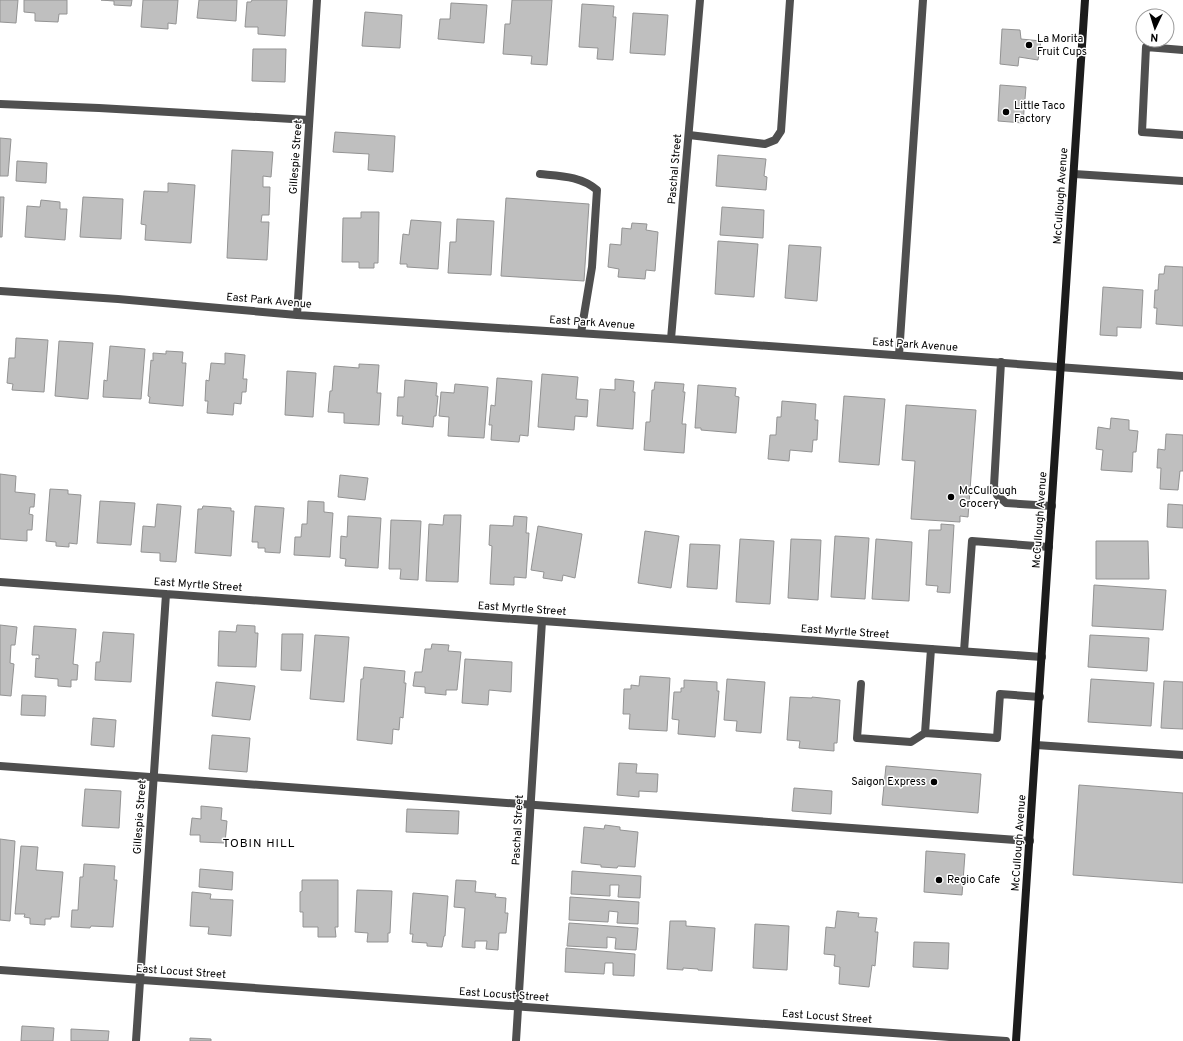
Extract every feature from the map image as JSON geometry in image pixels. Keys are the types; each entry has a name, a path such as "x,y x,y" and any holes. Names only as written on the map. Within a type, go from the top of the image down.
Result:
{"main road":[{"name":"McCullough Avenue","path":"1016,1041 1085,0"}],"street":[{"name":"Gillespie Street","path":"297,315 317,0"},
{"name":"Paschal Street","path":"671,339 700,0"},
{"path":"689,136 765,144 775,140 781,130 790,0"},
{"path":"899,355 923,0"},
{"path":"1183,50 1146,47 1142,132 1183,135"},
{"path":"0,104 309,120"},
{"path":"540,174 574,177 590,184 597,190 592,267 581,333"},
{"path":"1074,174 1183,181"},
{"name":"East Park Avenue","path":"0,291 118,299 297,315 671,339 1183,376"},
{"path":"1001,362 994,486 997,495 1006,503 1052,506"},
{"path":"964,651 972,541 1049,547"},
{"name":"East Myrtle Street","path":"0,582 1042,657"},
{"name":"Gillespie Street","path":"136,1041 166,594"},
{"name":"Paschal Street","path":"516,1041 542,621"},
{"path":"925,733 931,649"},
{"path":"861,684 857,738 911,742 925,733 997,738 1000,694 1040,697"},
{"path":"1036,745 1183,755"},
{"path":"0,766 1030,841"},
{"name":"East Locust Street","path":"0,970 1006,1041"}],"building":[{"path":"0,0 18,0 16,23 0,22"},
{"path":"24,0 67,0 67,14 59,14 58,22 35,21 35,13 24,12"},
{"path":"101,0 132,0 131,6 114,5 114,1"},
{"path":"143,0 178,0 176,24 168,23 168,29 141,27"},
{"path":"199,0 237,0 236,21 197,18"},
{"path":"252,0 287,0 285,36 258,34 258,27 245,27 247,2 251,2"},
{"path":"512,0 552,0 547,65 531,64 532,56 503,54 505,24 510,24"},
{"path":"451,3 487,5 484,43 438,39 440,19 450,19"},
{"path":"582,4 614,6 613,17 616,17 613,60 597,59 598,48 579,47"},
{"path":"365,12 402,15 400,48 362,46"},
{"path":"633,13 668,15 665,55 630,53"},
{"path":"1002,29 1020,30 1021,39 1041,41 1038,60 1019,57 1018,66 1000,64"},
{"path":"253,49 286,49 285,82 252,81"},
{"path":"1000,85 1026,87 1023,123 998,121"},
{"path":"335,132 395,136 393,172 368,170 369,154 333,152"},
{"path":"0,138 11,139 8,176 0,176"},
{"path":"232,150 273,152 271,177 263,176 263,187 270,187 269,215 262,215 261,222 269,222 267,260 227,258"},
{"path":"718,155 766,159 764,176 767,177 766,190 716,186"},
{"path":"17,161 47,163 46,183 16,181"},
{"path":"168,183 195,185 191,243 145,240 146,225 141,224 144,191 168,192"},
{"path":"0,197 4,197 2,237 0,237"},
{"path":"83,197 123,199 121,239 80,237"},
{"path":"506,198 589,204 584,281 501,276"},
{"path":"41,200 60,202 60,209 67,209 65,240 25,237 27,206 40,207"},
{"path":"722,207 764,210 763,238 720,235"},
{"path":"361,212 379,212 378,263 374,263 374,268 359,268 359,262 342,262 343,218 361,218"},
{"path":"457,219 494,221 491,275 448,273 450,242 456,242"},
{"path":"411,220 441,222 438,269 407,267 407,264 400,264 403,234 409,235"},
{"path":"632,223 647,224 646,230 658,232 655,271 646,270 645,279 618,277 619,269 608,267 610,244 621,245 622,228 631,229"},
{"path":"718,241 758,244 754,297 715,294"},
{"path":"789,245 821,247 817,301 785,298"},
{"path":"1165,266 1183,267 1183,326 1156,324 1157,308 1154,308 1155,290 1158,290 1159,274 1164,274"},
{"path":"1103,287 1143,290 1141,328 1117,327 1117,336 1100,335"},
{"path":"16,338 48,340 44,392 12,390 13,384 7,383 9,358 15,358"},
{"path":"59,341 93,343 88,399 55,396"},
{"path":"110,346 145,349 141,399 103,397 104,380 107,381"},
{"path":"166,351 183,352 182,363 186,363 183,406 149,403 150,397 148,396 153,353 166,354"},
{"path":"225,353 245,355 243,379 247,379 246,392 242,392 241,404 234,403 233,415 207,413 208,401 205,401 206,380 209,381 211,363 225,364"},
{"path":"359,364 379,365 377,393 381,393 379,425 344,423 344,413 328,412 330,391 332,391 334,366 359,368"},
{"path":"287,371 316,373 313,417 285,415"},
{"path":"542,374 578,377 576,399 588,400 587,417 575,416 574,430 538,427"},
{"path":"497,378 532,381 528,436 520,435 519,442 491,440 492,425 489,425 491,405 495,406"},
{"path":"615,379 634,381 633,392 635,392 633,429 597,426 600,389 615,390"},
{"path":"405,380 437,383 436,396 438,396 436,416 434,416 433,427 402,424 403,416 397,416 398,397 404,397"},
{"path":"655,382 684,384 683,392 685,392 682,424 686,424 684,453 644,450 646,422 650,422 652,390 654,390"},
{"path":"455,384 488,387 484,438 448,436 449,417 439,416 441,392 454,393"},
{"path":"698,385 736,388 735,396 739,397 736,433 701,430 701,428 695,428"},
{"path":"844,396 885,399 879,465 839,462"},
{"path":"782,401 816,404 815,420 818,420 817,440 813,440 812,452 790,450 789,461 768,459 770,435 776,435 777,417 781,417"},
{"path":"906,405 976,410 968,517 960,516 960,522 911,519 915,461 902,460"},
{"path":"1111,418 1129,420 1129,430 1138,431 1136,452 1133,452 1132,472 1101,470 1103,450 1096,449 1098,427 1110,429"},
{"path":"1166,434 1183,435 1183,471 1180,471 1178,490 1160,489 1161,468 1157,468 1158,449 1165,450"},
{"path":"0,474 16,476 15,492 35,494 34,507 30,507 29,514 33,515 32,530 27,530 27,541 0,539"},
{"path":"340,475 368,478 365,500 338,497"},
{"path":"50,489 68,490 68,494 81,495 77,544 69,543 69,547 56,546 56,542 46,541"},
{"path":"100,501 135,503 131,545 97,543"},
{"path":"308,501 324,502 324,512 333,513 330,557 294,555 295,537 301,537 302,524 307,524"},
{"path":"157,504 181,506 176,562 160,561 160,553 141,552 143,526 155,527"},
{"path":"1168,504 1183,505 1183,528 1167,527"},
{"path":"203,506 231,508 231,511 234,511 231,556 195,553 198,509 202,509"},
{"path":"255,506 284,508 280,553 265,552 265,548 258,548 258,542 252,542"},
{"path":"444,515 461,515 458,582 426,581 429,524 443,525"},
{"path":"348,516 381,518 378,568 345,566 346,559 340,558 341,536 347,537"},
{"path":"514,516 527,517 526,533 529,533 526,578 514,577 514,585 490,584 492,546 489,545 490,525 513,526"},
{"path":"391,520 421,521 418,580 400,579 401,569 389,569"},
{"path":"941,524 954,525 950,593 937,592 938,586 926,585 929,530 941,530"},
{"path":"538,526 582,534 575,578 563,575 562,581 543,578 544,572 531,570"},
{"path":"645,531 679,536 671,588 638,583"},
{"path":"835,536 869,538 865,599 831,597"},
{"path":"740,539 774,541 770,604 736,602"},
{"path":"791,539 821,540 818,600 788,598"},
{"path":"876,539 912,542 909,601 872,599"},
{"path":"1096,541 1148,541 1149,579 1096,579"},
{"path":"690,544 720,545 717,589 687,587"},
{"path":"1094,585 1166,590 1163,630 1092,626"},
{"path":"0,625 17,627 15,645 11,645 10,663 14,664 11,696 0,695"},
{"path":"237,625 255,626 255,633 258,633 256,667 218,666 219,631 236,632"},
{"path":"34,626 76,629 73,664 78,665 77,680 71,680 71,687 58,686 58,679 35,677 36,658 39,659 39,655 32,655"},
{"path":"103,632 134,634 131,682 95,680 96,662 100,662"},
{"path":"282,634 303,634 301,671 281,670"},
{"path":"315,635 349,637 344,702 310,699"},
{"path":"1090,635 1149,638 1147,671 1088,667"},
{"path":"432,644 449,645 448,651 461,652 457,690 446,690 446,695 425,693 425,687 413,686 415,672 422,672 425,649 431,649"},
{"path":"465,659 512,662 511,692 489,690 488,705 462,703"},
{"path":"364,667 405,671 404,683 406,683 403,718 400,717 399,730 393,729 392,744 357,740 361,679 363,679"},
{"path":"640,676 670,678 667,731 629,729 630,714 623,714 624,689 631,689 631,685 639,686"},
{"path":"727,679 765,682 761,733 736,731 737,721 724,720"},
{"path":"1091,679 1154,683 1151,726 1088,722"},
{"path":"684,680 717,682 717,691 719,691 715,737 678,734 679,720 672,719 674,692 681,692 681,688 684,688"},
{"path":"1164,681 1183,682 1183,729 1161,728"},
{"path":"216,682 255,686 250,720 212,716"},
{"path":"22,695 46,696 45,716 21,715"},
{"path":"790,697 812,697 840,700 837,743 834,743 834,751 799,748 800,741 787,740"},
{"path":"93,718 116,720 114,747 91,745"},
{"path":"212,735 250,738 247,772 209,769"},
{"path":"619,763 637,764 636,773 658,774 657,792 639,791 639,797 617,795"},
{"path":"886,766 981,774 978,813 882,805"},
{"path":"1079,785 1183,793 1183,883 1073,875"},
{"path":"794,788 832,791 831,814 792,811"},
{"path":"85,789 121,791 119,828 82,826"},
{"path":"201,806 222,808 221,820 227,821 225,843 200,842 200,835 190,835 192,818 201,819"},
{"path":"407,809 459,811 458,834 406,832"},
{"path":"605,825 620,827 620,830 638,832 635,867 601,867 601,865 581,863 584,827 604,829"},
{"path":"0,839 15,841 10,921 0,920"},
{"path":"21,846 38,847 36,870 63,872 59,917 45,919 45,925 30,924 30,918 24,917 25,914 15,914"},
{"path":"926,851 965,854 962,895 924,892"},
{"path":"84,864 115,866 114,880 117,880 113,927 71,927 72,910 78,910 80,877 83,877"},
{"path":"200,869 233,872 232,890 199,887"},
{"path":"572,871 641,876 640,898 618,897 619,885 610,885 610,896 571,894"},
{"path":"302,880 338,880 338,927 335,927 336,937 318,937 318,927 303,927 303,912 300,912 300,892 302,891"},
{"path":"456,880 476,881 475,892 496,894 495,897 506,898 505,913 508,913 506,933 499,933 498,950 486,949 487,941 475,941 475,948 462,947 465,908 454,907"},
{"path":"357,890 392,891 390,933 388,933 388,942 367,942 368,933 355,932"},
{"path":"192,892 211,894 210,899 233,900 231,936 208,934 209,927 190,926"},
{"path":"413,893 448,896 445,936 442,947 427,946 427,943 412,942 413,934 410,934"},
{"path":"570,897 639,902 638,924 617,923 618,912 609,911 608,922 569,920"},
{"path":"837,911 859,913 858,917 877,918 875,932 878,932 875,966 872,965 869,987 839,984 840,967 834,966 835,955 824,954 826,927 835,928"},
{"path":"670,921 686,921 686,926 715,928 712,971 683,968 683,970 667,969"},
{"path":"569,923 638,928 636,950 615,949 616,938 607,937 607,948 567,946"},
{"path":"755,924 789,926 787,970 753,968"},
{"path":"914,942 949,943 948,969 913,967"},
{"path":"566,948 635,954 634,976 613,975 613,963 605,963 604,974 565,972"},
{"path":"22,1026 54,1028 53,1041 21,1041"},
{"path":"71,1029 109,1031 108,1041 71,1041"},
{"path":"190,1038 211,1039 211,1041 190,1041"}],"place":[{"name":"La Morita Fruit Cups","path":"1029,45"},
{"name":"Little Taco Factory","path":"1006,112"},
{"name":"McCullough Grocery","path":"951,497"},
{"name":"Saigon Express","path":"934,782"},
{"name":"Regio Cafe","path":"939,880"}],"district":[{"name":"TOBIN HILL","path":"259,844"}]}
